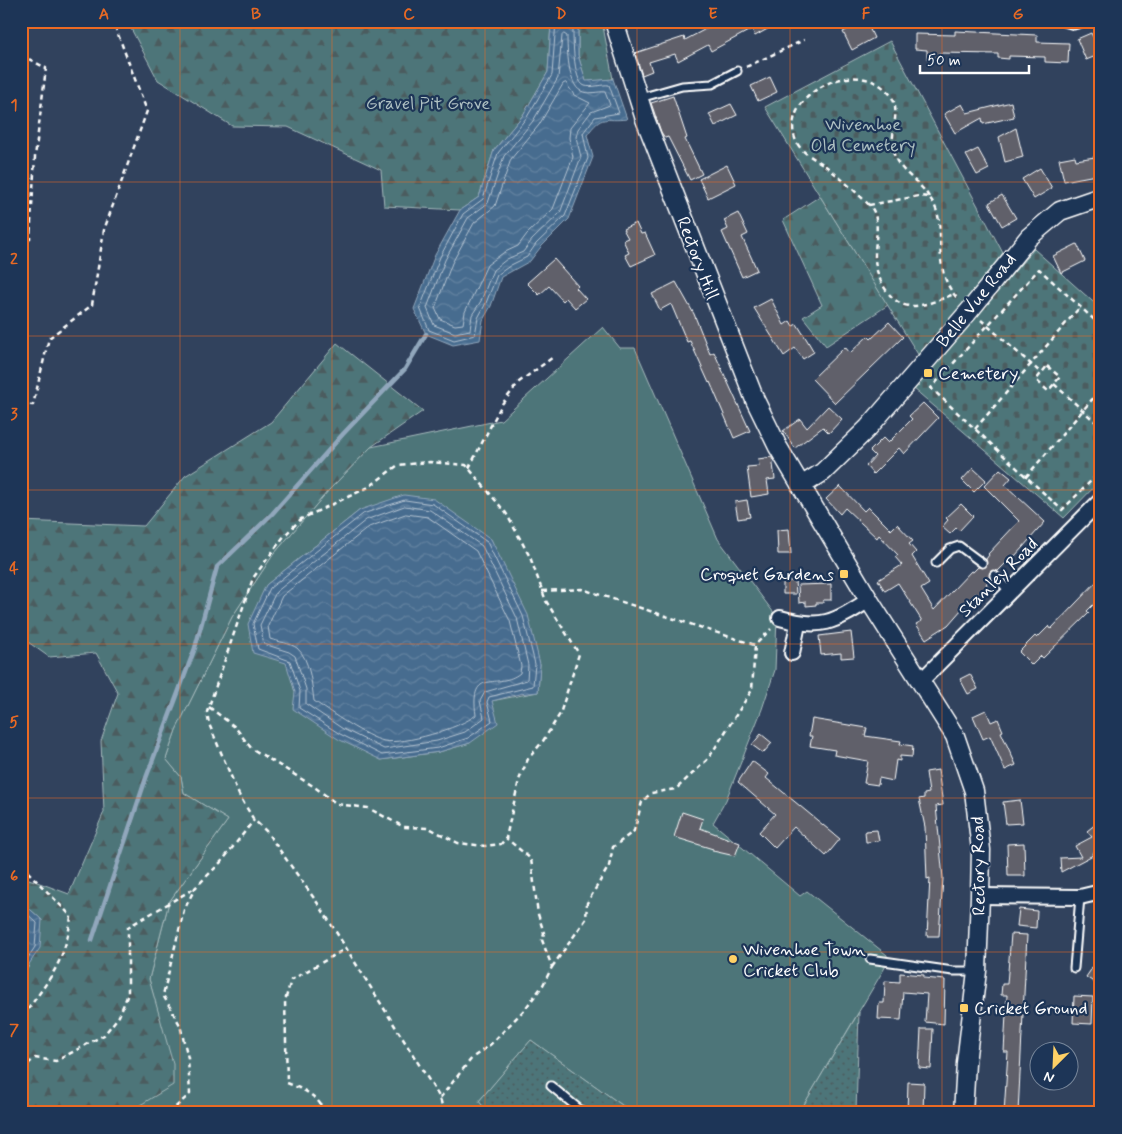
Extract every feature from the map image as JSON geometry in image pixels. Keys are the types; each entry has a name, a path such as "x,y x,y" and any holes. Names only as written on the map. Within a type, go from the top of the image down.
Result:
{"street":[{"name":"Rectory Hill","path":"614,21 639,99 685,225 755,400 801,486"},
{"name":"Belle Vue Road","path":"801,486 823,472 843,454 970,310 1016,250 1060,211 1101,197"},
{"name":"Rectory Road","path":"801,486 868,600 955,736 974,791 981,850 980,896 976,971 966,1063 963,1113"},
{"name":"Stanley Road","path":"921,681 1101,500"},
{"path":"780,618 798,624 830,623 868,600"},
{"path":"792,653 798,624"},
{"path":"980,896 1080,897 1101,892"}],"lane":[{"path":"1060,21 1074,25 1088,21"},
{"path":"639,99 682,86 712,84 737,71"},
{"path":"936,563 950,549 959,546 982,563"},
{"path":"994,575 1010,592"},
{"path":"1074,968 1080,897"},
{"path":"870,959 953,971 976,971"},
{"path":"551,1086 584,1113"}],"path":[{"path":"21,404 33,405 48,338 92,305 104,230 147,111 113,21"},
{"path":"737,71 804,40"},
{"path":"21,55 46,68 35,157 30,239 21,246"},
{"path":"954,294 936,302 912,307 900,302 885,290 877,275 874,256 877,223 869,205 838,176 804,153 796,142 794,126 798,112 818,88 841,77 854,77 870,81 888,92 896,104 892,138 894,154 905,171 929,197 937,210 941,263 947,286 954,294 962,305 1041,373"},
{"path":"869,205 919,196 929,197"},
{"path":"1101,326 1039,269 931,388 1062,510 1101,471"},
{"path":"975,429 1080,307"},
{"path":"468,468 502,404 519,382 552,358"},
{"path":"1047,366 1060,377 1048,391 1036,380 1041,373 1047,366"},
{"path":"1054,384 1101,427"},
{"path":"1026,477 1101,388"},
{"path":"208,707 235,727 251,748 314,786 337,804 368,808 404,827 429,828 458,843 485,846 501,844 506,838 519,780 528,759 543,741 560,714 579,654 546,601 530,557 506,513 466,465 430,462 398,465 369,487 301,519 285,535 253,578 208,707 210,724 239,795 254,820 266,831 347,948 440,1098 444,1113"},
{"path":"542,590 582,589 755,645"},
{"path":"440,1098 472,1058 491,1044 525,1009 543,986 552,968 586,919 587,903 609,866 613,847 634,831 642,802 651,793 676,789 708,759 752,690 755,645 780,618"},
{"path":"21,1070 36,1058 56,1061 104,1035 119,1016 128,994 128,927 195,888 222,862 254,820"},
{"path":"506,838 531,859 538,914 544,933 542,940 552,968"},
{"path":"21,865 72,916 69,942 54,974 21,1019"},
{"path":"169,1113 190,1094 188,1058 180,1025 163,995 184,910 195,888"},
{"path":"325,1113 323,1108 306,1090 288,1083 285,1001 291,980 347,948"}],"green space":[{"name":"Gravel Pit Grove","path":"127,21 554,21 551,23 548,72 523,115 494,150 479,197 460,210 384,206 381,170 288,127 232,126 158,80"},
{"path":"578,21 602,21 613,79 586,82 578,55"},
{"name":"Wivenhoe Old Cemetery","path":"890,41 1004,255 919,356 765,107"},
{"path":"820,196 888,305 826,346 803,317 822,305 783,220"},
{"path":"1034,249 1101,309 1101,480 1064,518 913,388"},
{"path":"603,327 620,348 635,348 718,539 777,617 775,670 762,709 726,800 713,823 800,896 807,891 887,955 887,964 799,1113 633,1113 531,1040 479,1101 488,1113 127,1113 135,1108 158,1013 149,979 169,902 228,820 184,793 181,777 166,759 176,730 232,617 273,555 328,491 371,447 501,420","holes":["360,510 491,539 534,644 540,664 538,692 491,701 470,743 439,752 381,760 295,692 266,585"]},
{"path":"337,343 423,411 371,447 328,491 273,555 232,617 176,730 166,759 181,777 184,793 228,820 169,902 149,979 173,1064 173,1085 127,1113 21,1113 21,976 28,968 42,920 21,901 21,876 69,894 104,812 101,741 118,693 96,653 49,657 21,637 21,521 144,526 185,476 271,422"},
{"path":"859,1012 856,1113 799,1113"},
{"path":"531,1040 633,1113 488,1113 479,1101"}],"water":[{"path":"554,21 578,21 578,55 586,81 613,79 627,119 604,120 592,128 587,135 593,157 569,219 540,248 530,261 501,277 491,306 483,320 480,340 453,345 426,334 414,309 435,255 460,210 479,197 494,150 523,115 548,72 551,23"},
{"path":"404,495 434,499 491,539 528,615 540,664 538,692 519,694 492,701 498,723 470,743 439,752 381,760 338,739 293,709 295,692 286,663 253,653 248,624 266,585 360,510"},
{"path":"21,901 42,920 40,948 21,976"}],"building":[{"path":"721,21 782,21 755,36 752,29 711,51 708,45 678,61 675,54 649,62 652,71 642,75 635,53 684,37 685,40"},
{"path":"866,21 874,38 852,50 843,32"},
{"path":"955,31 1037,35 1037,42 1069,43 1068,63 1045,62 1045,57 1009,56 1009,59 998,58 998,54 939,53 939,59 927,59 927,50 915,49 915,34 955,35"},
{"path":"1091,33 1093,37 1101,33 1101,54 1086,60 1077,39"},
{"path":"770,77 777,92 758,101 751,86"},
{"path":"673,96 687,138 685,139 702,174 690,180 668,137 665,138 661,132 651,103"},
{"path":"1011,102 1014,117 983,124 982,118 955,133 944,114 962,104 967,113"},
{"path":"731,104 737,115 715,126 709,114"},
{"path":"1016,128 1023,157 1005,162 999,137"},
{"path":"978,149 989,169 977,175 966,155"},
{"path":"1075,156 1076,160 1101,156 1101,174 1064,181 1059,159"},
{"path":"727,165 736,184 708,198 699,179"},
{"path":"1040,168 1052,188 1034,199 1022,179"},
{"path":"1002,195 1016,218 1002,226 989,203"},
{"path":"738,213 748,234 742,237 757,270 742,277 722,232 728,229 724,220"},
{"path":"636,223 641,234 645,233 655,255 631,266 625,255 629,253 623,240 628,238 623,229"},
{"path":"1077,244 1085,261 1061,273 1053,256"},
{"path":"554,259 578,286 576,288 586,299 575,308 566,298 563,301 549,286 539,295 527,283"},
{"path":"676,282 694,314 710,354 714,352 750,431 734,438 710,382 690,341 687,342 671,304 660,310 652,294"},
{"path":"771,299 784,325 790,321 793,326 797,324 814,352 803,359 795,348 784,356 754,308"},
{"path":"889,322 903,337 835,403 812,379 845,347 850,353 868,336 871,339"},
{"path":"923,403 938,418 904,454 899,448 873,474 866,466 875,456 870,451 883,438 888,443 912,419 909,416"},
{"path":"828,406 842,419 829,433 823,427 795,448 783,431 800,419 807,428"},
{"path":"772,457 775,479 767,480 769,494 751,497 747,467 759,466 758,459"},
{"path":"973,468 986,480 974,492 962,480"},
{"path":"1000,469 1011,478 1005,485 1045,522 1015,556 998,571 990,572 990,579 986,584 988,586 979,596 976,593 948,625 926,639 916,624 922,621 898,583 885,591 878,580 902,565 895,557 898,555 879,535 877,538 845,508 840,514 826,499 840,486 864,511 868,507 891,530 897,524 913,541 909,544 916,552 912,556 929,584 921,589 934,610 971,571 973,572 978,567 986,567 988,554 1019,521 984,486"},
{"path":"747,500 750,517 738,519 735,502"},
{"path":"961,504 973,516 959,531 956,528 950,534 942,527 948,520 946,518"},
{"path":"789,529 791,554 778,554 777,530"},
{"path":"1101,577 1101,597 1087,611 1089,613 1043,658 1041,656 1032,665 1019,652 1035,636 1037,638 1049,626 1051,629"},
{"path":"783,581 795,581 796,594 783,594"},
{"path":"831,584 831,600 823,600 823,603 806,606 806,602 799,603 798,585"},
{"path":"851,632 854,657 841,658 841,653 821,655 819,636"},
{"path":"970,674 978,689 968,694 960,679"},
{"path":"986,710 991,722 998,719 1003,731 1001,732 1016,765 1005,770 990,736 983,739 973,716"},
{"path":"812,719 867,728 865,736 901,741 900,744 913,746 912,757 900,756 900,761 896,760 893,781 879,778 878,785 864,783 868,761 834,755 835,750 810,746 812,736 809,736"},
{"path":"761,734 772,743 763,753 752,745"},
{"path":"752,761 769,774 766,778 840,839 826,856 794,827 775,848 759,832 775,814 738,782"},
{"path":"938,770 943,805 936,806 943,878 939,936 927,936 930,878 927,879 925,827 919,799 924,798 924,794 929,793 926,772"},
{"path":"1020,800 1023,823 1006,824 1003,802"},
{"path":"682,812 703,819 700,828 740,843 735,856 713,851 713,849 674,837"},
{"path":"1101,820 1101,848 1092,853 1093,855 1061,872 1060,858 1081,857 1075,846 1092,837 1087,831"},
{"path":"877,830 879,841 866,842 865,831"},
{"path":"1024,843 1025,876 1008,876 1007,844"},
{"path":"1019,909 1037,911 1036,928 1017,926"},
{"path":"1011,934 1027,935 1018,1113 1004,1113 1008,1052 1004,1052 1007,995 1001,995 1002,984 1007,984"},
{"path":"1101,955 1101,987 1086,977"},
{"path":"900,973 924,975 924,978 945,980 944,1024 925,1022 927,994 903,992 901,1020 878,1019 879,1003 884,1003 885,981 900,982"},
{"path":"1074,996 1093,997 1092,1024 1073,1023"},
{"path":"921,1029 933,1029 931,1069 919,1068"},
{"path":"908,1082 924,1083 923,1113 907,1113"}],"waterway":[{"path":"92,940 146,778 195,648 217,567 272,514 343,434 405,369 426,334"}],"place":[{"name":"Cemetery","path":"928,373"},
{"name":"Croquet Gardens","path":"844,574"},
{"name":"Wivenhoe Town Cricket Club","path":"733,959"},
{"name":"Cricket Ground","path":"964,1008"}]}
